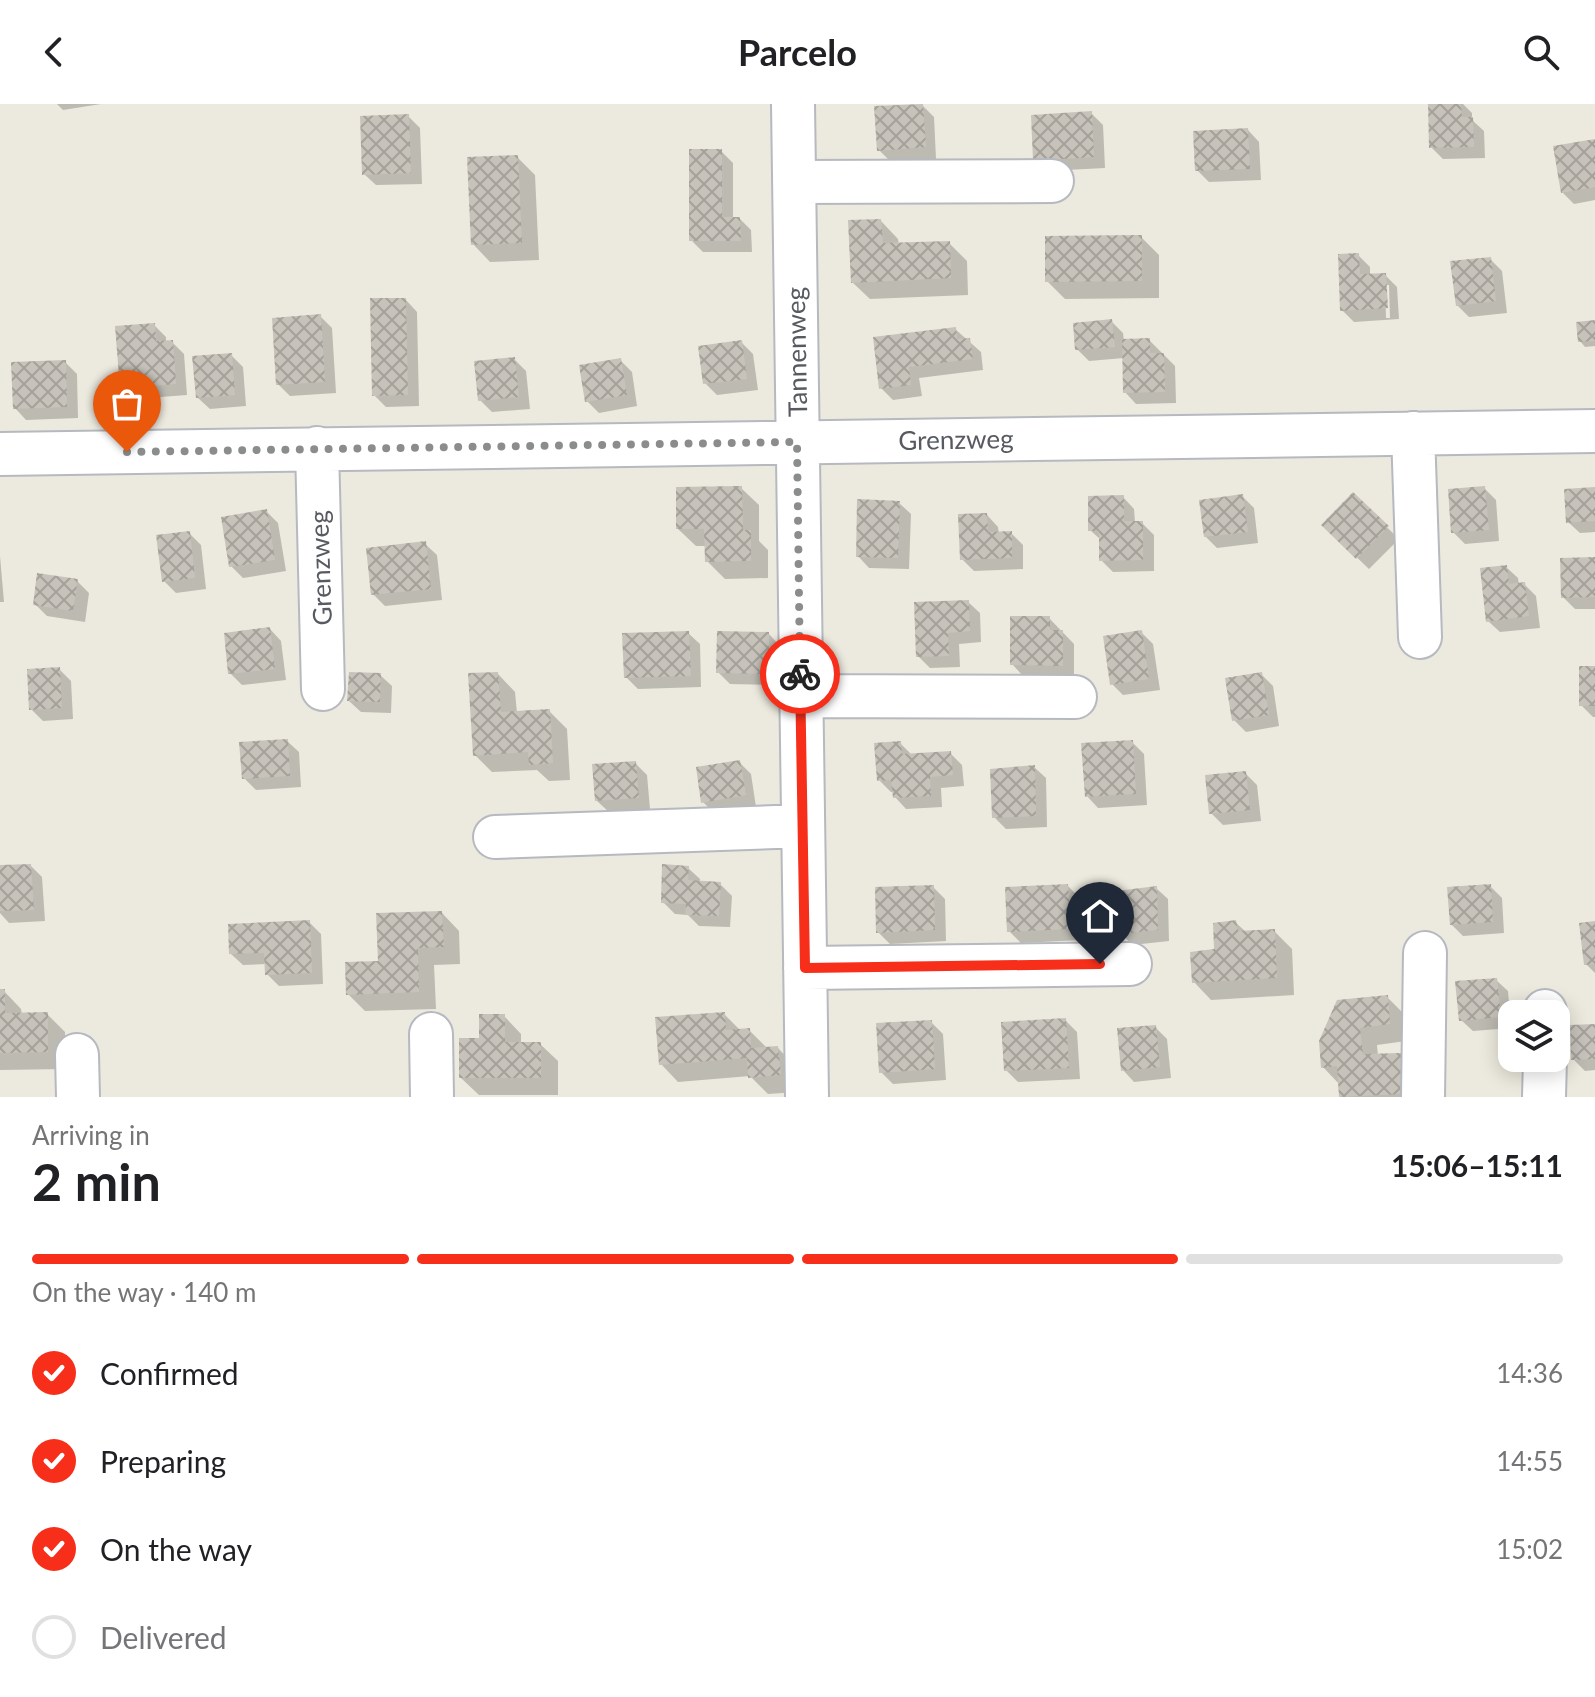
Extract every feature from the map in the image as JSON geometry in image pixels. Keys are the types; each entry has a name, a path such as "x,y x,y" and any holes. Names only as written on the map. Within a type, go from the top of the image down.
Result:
{"street":[{"name":"Tannenweg","path":"793,104 807,1097"},
{"path":"794,182 1052,181"},
{"name":"Grenzweg","path":"0,454 1595,431"},
{"path":"1413,433 1420,637"},
{"name":"Grenzweg","path":"317,448 323,689"},
{"path":"801,696 1075,697"},
{"path":"495,837 803,826"},
{"path":"1423,1097 1425,953"},
{"path":"805,968 1130,964"},
{"path":"431,1034 432,1097"},
{"path":"77,1055 78,1097"},
{"path":"1544,1097 1545,1072"}],"building":[{"path":"923,104 926,147 877,151 874,106"},
{"path":"1428,104 1461,104 1462,117 1473,117 1474,147 1429,148"},
{"path":"1092,111 1094,157 1033,161 1031,115"},
{"path":"409,114 411,173 362,175 360,116"},
{"path":"1248,128 1250,169 1195,171 1193,131"},
{"path":"1595,139 1595,187 1561,193 1553,146"},
{"path":"689,149 722,149 722,217 740,217 741,241 689,241"},
{"path":"518,155 522,243 471,245 467,157"},
{"path":"881,219 883,243 950,241 951,278 851,283 848,220"},
{"path":"1142,235 1142,281 1045,282 1045,236"},
{"path":"1359,253 1360,274 1386,273 1388,308 1340,311 1338,254"},
{"path":"1491,257 1496,301 1456,306 1450,261"},
{"path":"370,298 406,298 408,395 372,396"},
{"path":"321,314 325,382 276,385 272,318"},
{"path":"1112,319 1115,347 1075,350 1073,323"},
{"path":"1595,320 1595,341 1578,342 1576,322"},
{"path":"155,323 156,341 173,340 176,384 120,389 115,326"},
{"path":"956,327 957,339 970,338 973,359 909,367 911,385 879,389 873,337"},
{"path":"1150,338 1150,353 1164,353 1165,392 1123,393 1122,339"},
{"path":"742,340 747,379 703,384 698,346"},
{"path":"232,353 235,395 196,398 192,356"},
{"path":"515,357 519,397 478,401 474,361"},
{"path":"621,358 627,395 585,402 579,365"},
{"path":"66,360 67,407 13,409 11,362"},
{"path":"742,486 743,530 751,530 751,561 705,562 704,529 676,529 676,487"},
{"path":"1485,486 1489,530 1451,533 1448,489"},
{"path":"1595,487 1595,521 1566,523 1564,489"},
{"path":"1353,492 1389,526 1356,559 1321,525"},
{"path":"1243,494 1248,532 1204,537 1199,500"},
{"path":"1124,495 1124,521 1143,521 1143,560 1099,561 1099,531 1088,531 1088,496"},
{"path":"857,499 900,501 898,558 856,557"},
{"path":"267,509 275,560 229,567 221,517"},
{"path":"987,513 988,532 1012,531 1012,558 960,560 958,514"},
{"path":"190,531 195,578 162,582 156,535"},
{"path":"426,541 431,589 371,595 366,548"},
{"path":"1595,557 1595,597 1561,598 1560,558"},
{"path":"1507,565 1509,584 1525,582 1529,616 1486,622 1480,568"},
{"path":"37,573 78,579 73,611 33,605"},
{"path":"969,600 970,631 948,633 949,656 916,657 914,602"},
{"path":"1010,616 1050,616 1050,630 1063,630 1063,666 1010,665"},
{"path":"270,627 275,669 228,674 224,633"},
{"path":"1142,630 1149,679 1110,685 1103,636"},
{"path":"689,631 691,676 624,678 622,633"},
{"path":"717,631 769,632 769,674 716,673"},
{"path":"1579,666 1595,666 1595,706 1579,706"},
{"path":"60,667 62,708 29,710 27,669"},
{"path":"349,672 381,673 380,702 347,701"},
{"path":"498,672 501,712 550,709 553,763 529,765 528,752 473,756 468,673"},
{"path":"1262,672 1269,715 1232,721 1225,678"},
{"path":"288,739 290,776 242,779 239,742"},
{"path":"1133,740 1136,794 1085,797 1081,743"},
{"path":"901,741 902,754 951,751 953,775 930,777 931,796 893,798 891,780 877,781 874,743"},
{"path":"740,760 746,795 701,803 696,767"},
{"path":"636,761 639,798 595,801 592,764"},
{"path":"1035,765 1036,816 992,818 990,769"},
{"path":"1246,771 1250,810 1209,814 1205,775"},
{"path":"31,864 34,910 0,911 0,865"},
{"path":"662,864 689,866 688,880 721,882 719,916 685,915 686,904 661,903"},
{"path":"1068,884 1071,929 1007,932 1005,887"},
{"path":"1491,884 1493,922 1450,925 1447,887"},
{"path":"934,885 935,930 876,933 875,887"},
{"path":"1157,886 1158,930 1119,934 1116,891"},
{"path":"442,911 444,947 418,948 419,992 346,995 345,962 378,961 376,913"},
{"path":"310,920 312,973 265,975 264,953 229,954 228,924"},
{"path":"1236,920 1238,931 1275,929 1277,978 1192,983 1190,952 1214,949 1213,923"},
{"path":"1595,921 1595,964 1584,965 1579,923"},
{"path":"1497,978 1498,1017 1459,1021 1455,981"},
{"path":"0,989 5,989 5,1013 48,1012 48,1052 0,1053"},
{"path":"1388,995 1390,1024 1360,1028 1363,1054 1401,1053 1403,1094 1339,1097 1337,1066 1321,1068 1319,1041 1337,1000"},
{"path":"725,1012 726,1030 750,1028 751,1048 778,1046 781,1075 748,1078 747,1058 659,1065 655,1017"},
{"path":"479,1014 505,1014 505,1042 541,1042 541,1078 459,1078 459,1038 479,1038"},
{"path":"1066,1018 1069,1068 1004,1071 1001,1022"},
{"path":"932,1020 935,1069 879,1073 876,1023"},
{"path":"1595,1024 1595,1059 1571,1060 1570,1025"},
{"path":"1156,1025 1160,1067 1121,1071 1117,1028"}],"way so far":[{"path":"127,452 797,442 800,674"}],"route":[{"path":"800,674 805,968 1100,964"}]}
